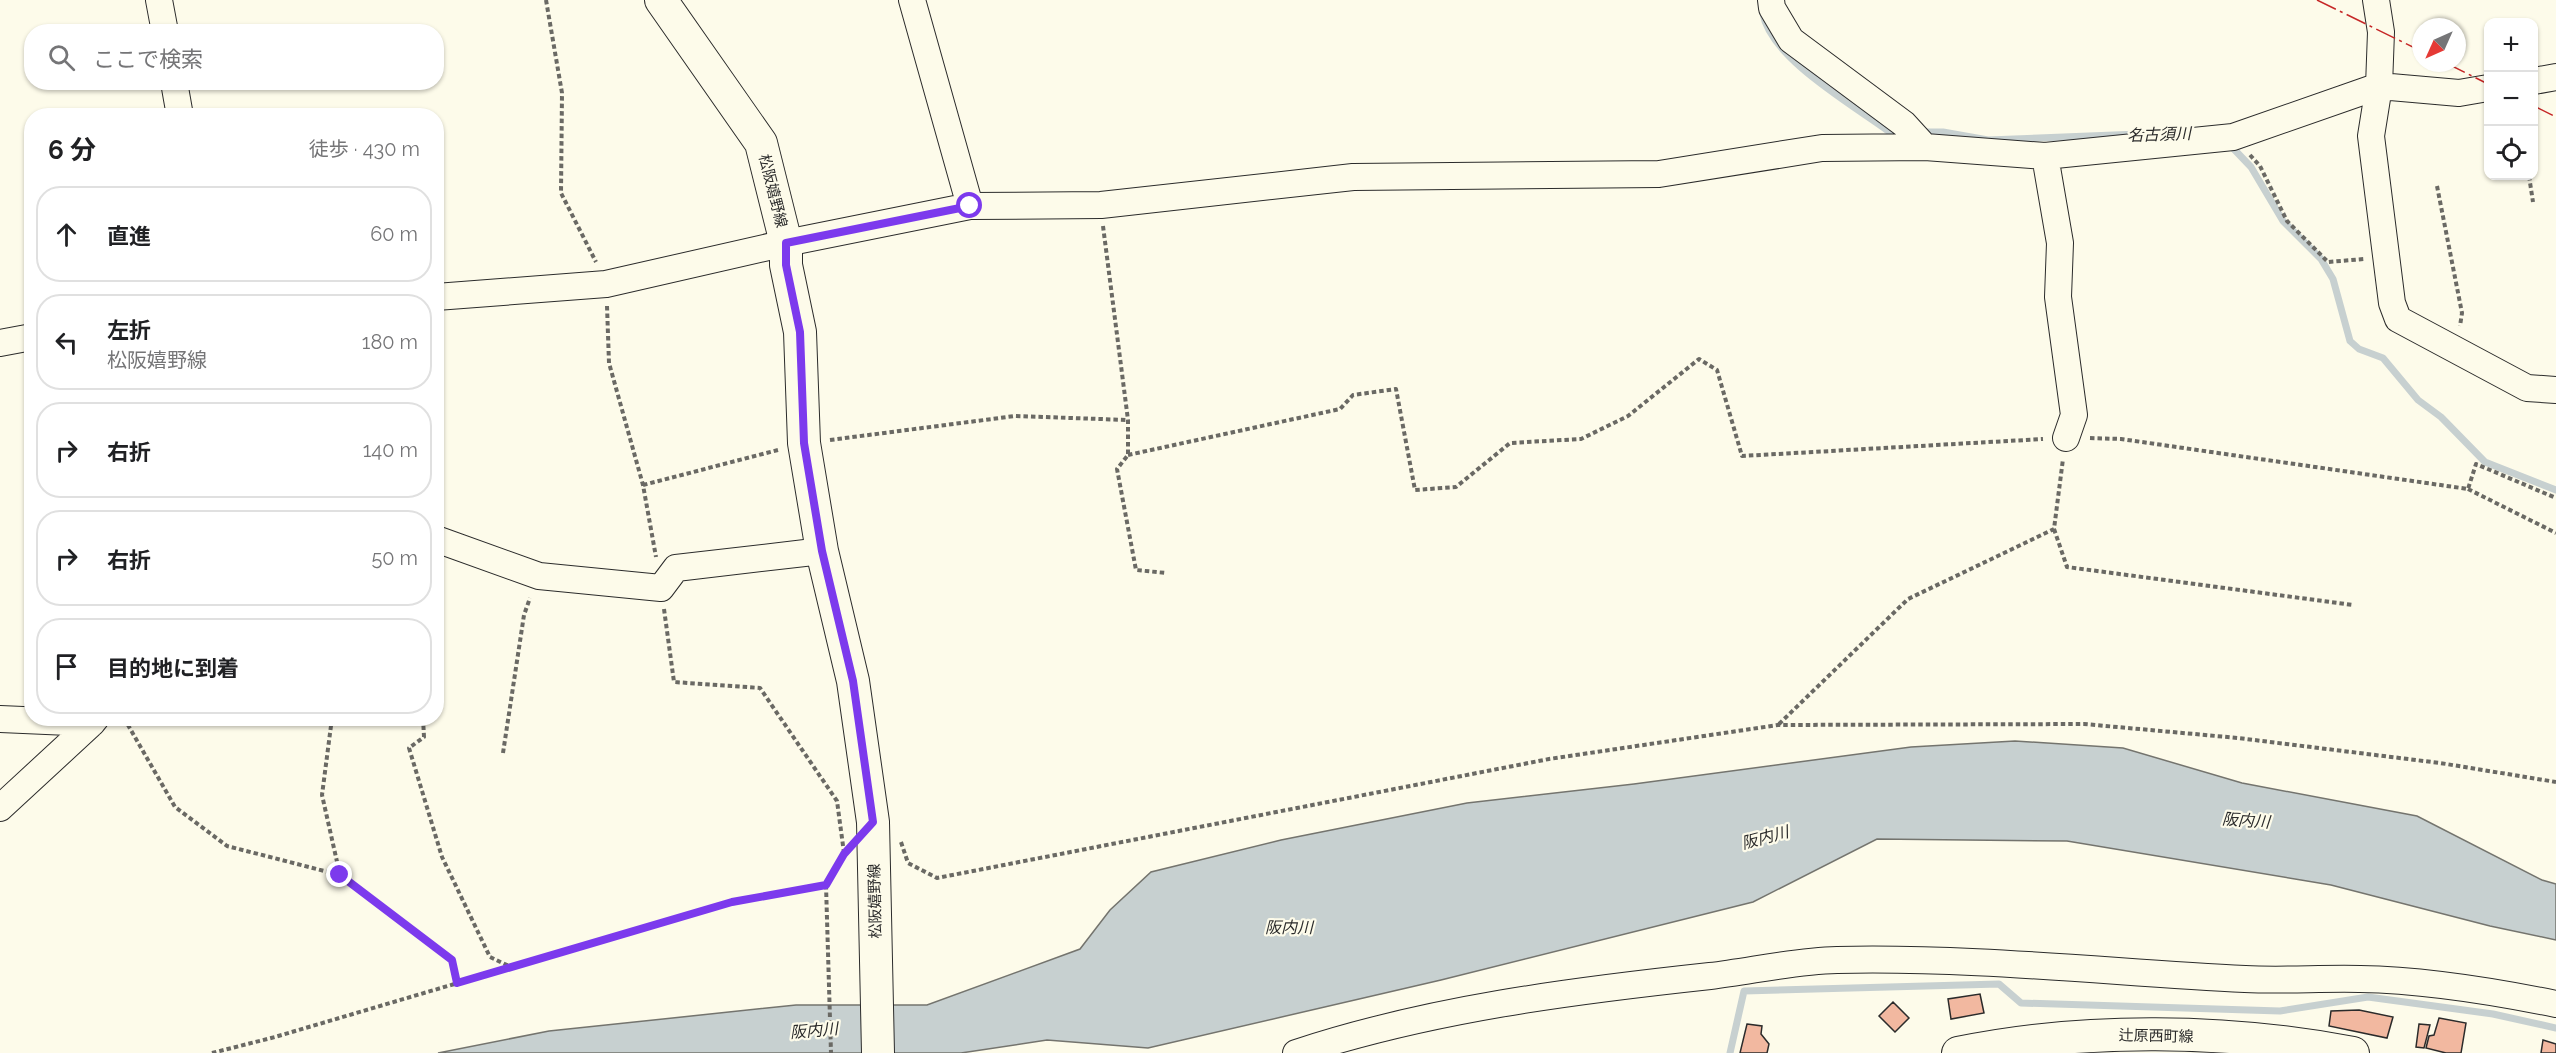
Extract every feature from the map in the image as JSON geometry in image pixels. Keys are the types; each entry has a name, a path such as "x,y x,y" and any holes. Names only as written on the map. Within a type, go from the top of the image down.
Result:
{"main road":[{"name":"松阪嬉野線","path":"661,0 761,143 786,243 786,265 800,332 804,443 822,551 885,828 878,1053"},
{"name":"辻原西町線","path":"1958,1053 2012,1043 2109,1036 2226,1038 2312,1045 2353,1053"}],"street":[{"path":"159,0 164,24"},
{"path":"912,0 970,206"},
{"path":"1771,0 1772,8 1791,40 1904,124 1924,146"},
{"path":"2376,0 2381,32 2379,86 2371,136 2392,303 2398,319 2526,388 2556,390"},
{"path":"2538,80 2556,77"},
{"path":"444,296 606,284 786,243 970,206 1101,205 1353,177 1659,174 1822,148 1924,146 2045,156 2226,139 2379,86 2459,93 2484,89"},
{"path":"175,90 179,108"},
{"path":"2045,156 2060,243 2058,297 2074,415 2066,438"},
{"path":"0,343 24,338"},
{"path":"444,542 539,576 662,588 676,568 822,551"},
{"path":"0,718 24,719"},
{"path":"0,808 89,726"},
{"path":"1296,1053 1350,1035 1576,991 1714,975 1763,966 1836,960 1982,961 2248,979 2362,979 2471,990 2556,1004"}],"path":[{"path":"546,0 562,93 561,193 606,284 609,363 643,485 662,588 674,682 760,688 837,801 844,854"},
{"path":"2226,139 2260,166 2287,221 2328,262 2386,257"},
{"path":"2530,180 2533,202"},
{"path":"2437,186 2462,313 2457,350"},
{"path":"1101,205 1128,420 1128,455 1117,469 1137,570 1166,573"},
{"path":"1128,455 1340,409 1353,395 1396,389 1415,490 1456,488 1510,443 1581,438 1628,416 1699,359 1718,370 1742,456 2066,438 2121,439 2468,489 2556,533"},
{"path":"643,485 804,443 1015,416 1128,420"},
{"path":"2066,438 2054,530 2067,567 2353,605"},
{"path":"2468,489 2475,464 2556,498"},
{"path":"1778,725 1908,599 2054,530"},
{"path":"503,753 524,615 539,576"},
{"path":"831,1053 826,885 844,854 885,828 908,863 937,878 1549,759 1778,725 2084,724 2238,738 2416,760 2556,782"},
{"path":"128,726 174,807 227,846 340,875 452,960 457,983"},
{"path":"331,726 321,795 340,875"},
{"path":"423,726 424,737 409,748 442,857 490,957 512,967"},
{"path":"212,1053 275,1037 732,902 826,885"}],"water":[{"name":"阪内川","path":"2015,741 2123,748 2242,783 2417,816 2542,880 2556,884 2556,940 2490,926 2331,885 2067,841 1877,839 1753,902 1441,980 1148,1048 1047,1040 961,1053 438,1053 549,1031 796,1005 927,1005 1080,949 1110,910 1151,872 1281,840 1467,803 1634,784 1911,747"}],"building":[{"path":"1980,994 1984,1013 1951,1019 1948,999"},
{"path":"1893,1002 1909,1018 1895,1032 1879,1016"},
{"path":"2359,1010 2393,1017 2387,1038 2329,1026 2331,1011"},
{"path":"2439,1018 2466,1023 2461,1053 2446,1053 2426,1048 2429,1036 2434,1035"},
{"path":"1747,1024 1762,1026 1761,1034 1769,1044 1767,1053 1740,1053"},
{"path":"2419,1024 2430,1025 2424,1048 2416,1047"},
{"path":"2543,1040 2556,1044 2556,1053 2541,1053"}],"waterway":[{"name":"名古須川","path":"1763,14 1769,31 1781,48 1816,80 1891,133 1903,132"},
{"name":"名古須川","path":"1920,132 1943,132 1988,140 2139,134"},
{"name":"名古須川","path":"2230,145 2251,167 2283,221 2321,259 2333,279 2350,341 2359,349 2383,358 2418,400 2441,417 2485,462 2556,490"},
{"path":"1730,1053 1744,991 1999,984 2021,1003 2280,1011 2368,997 2493,1014 2556,1028"}],"power":[{"path":"2317,0 2412,47"},
{"path":"2464,72 2484,82"},
{"path":"2538,108 2556,117"}],"route":[{"path":"340,875 452,960 457,983 732,902 826,885 844,854 873,822 853,681 822,551 804,443 800,332 786,265 786,243 970,206"}]}
